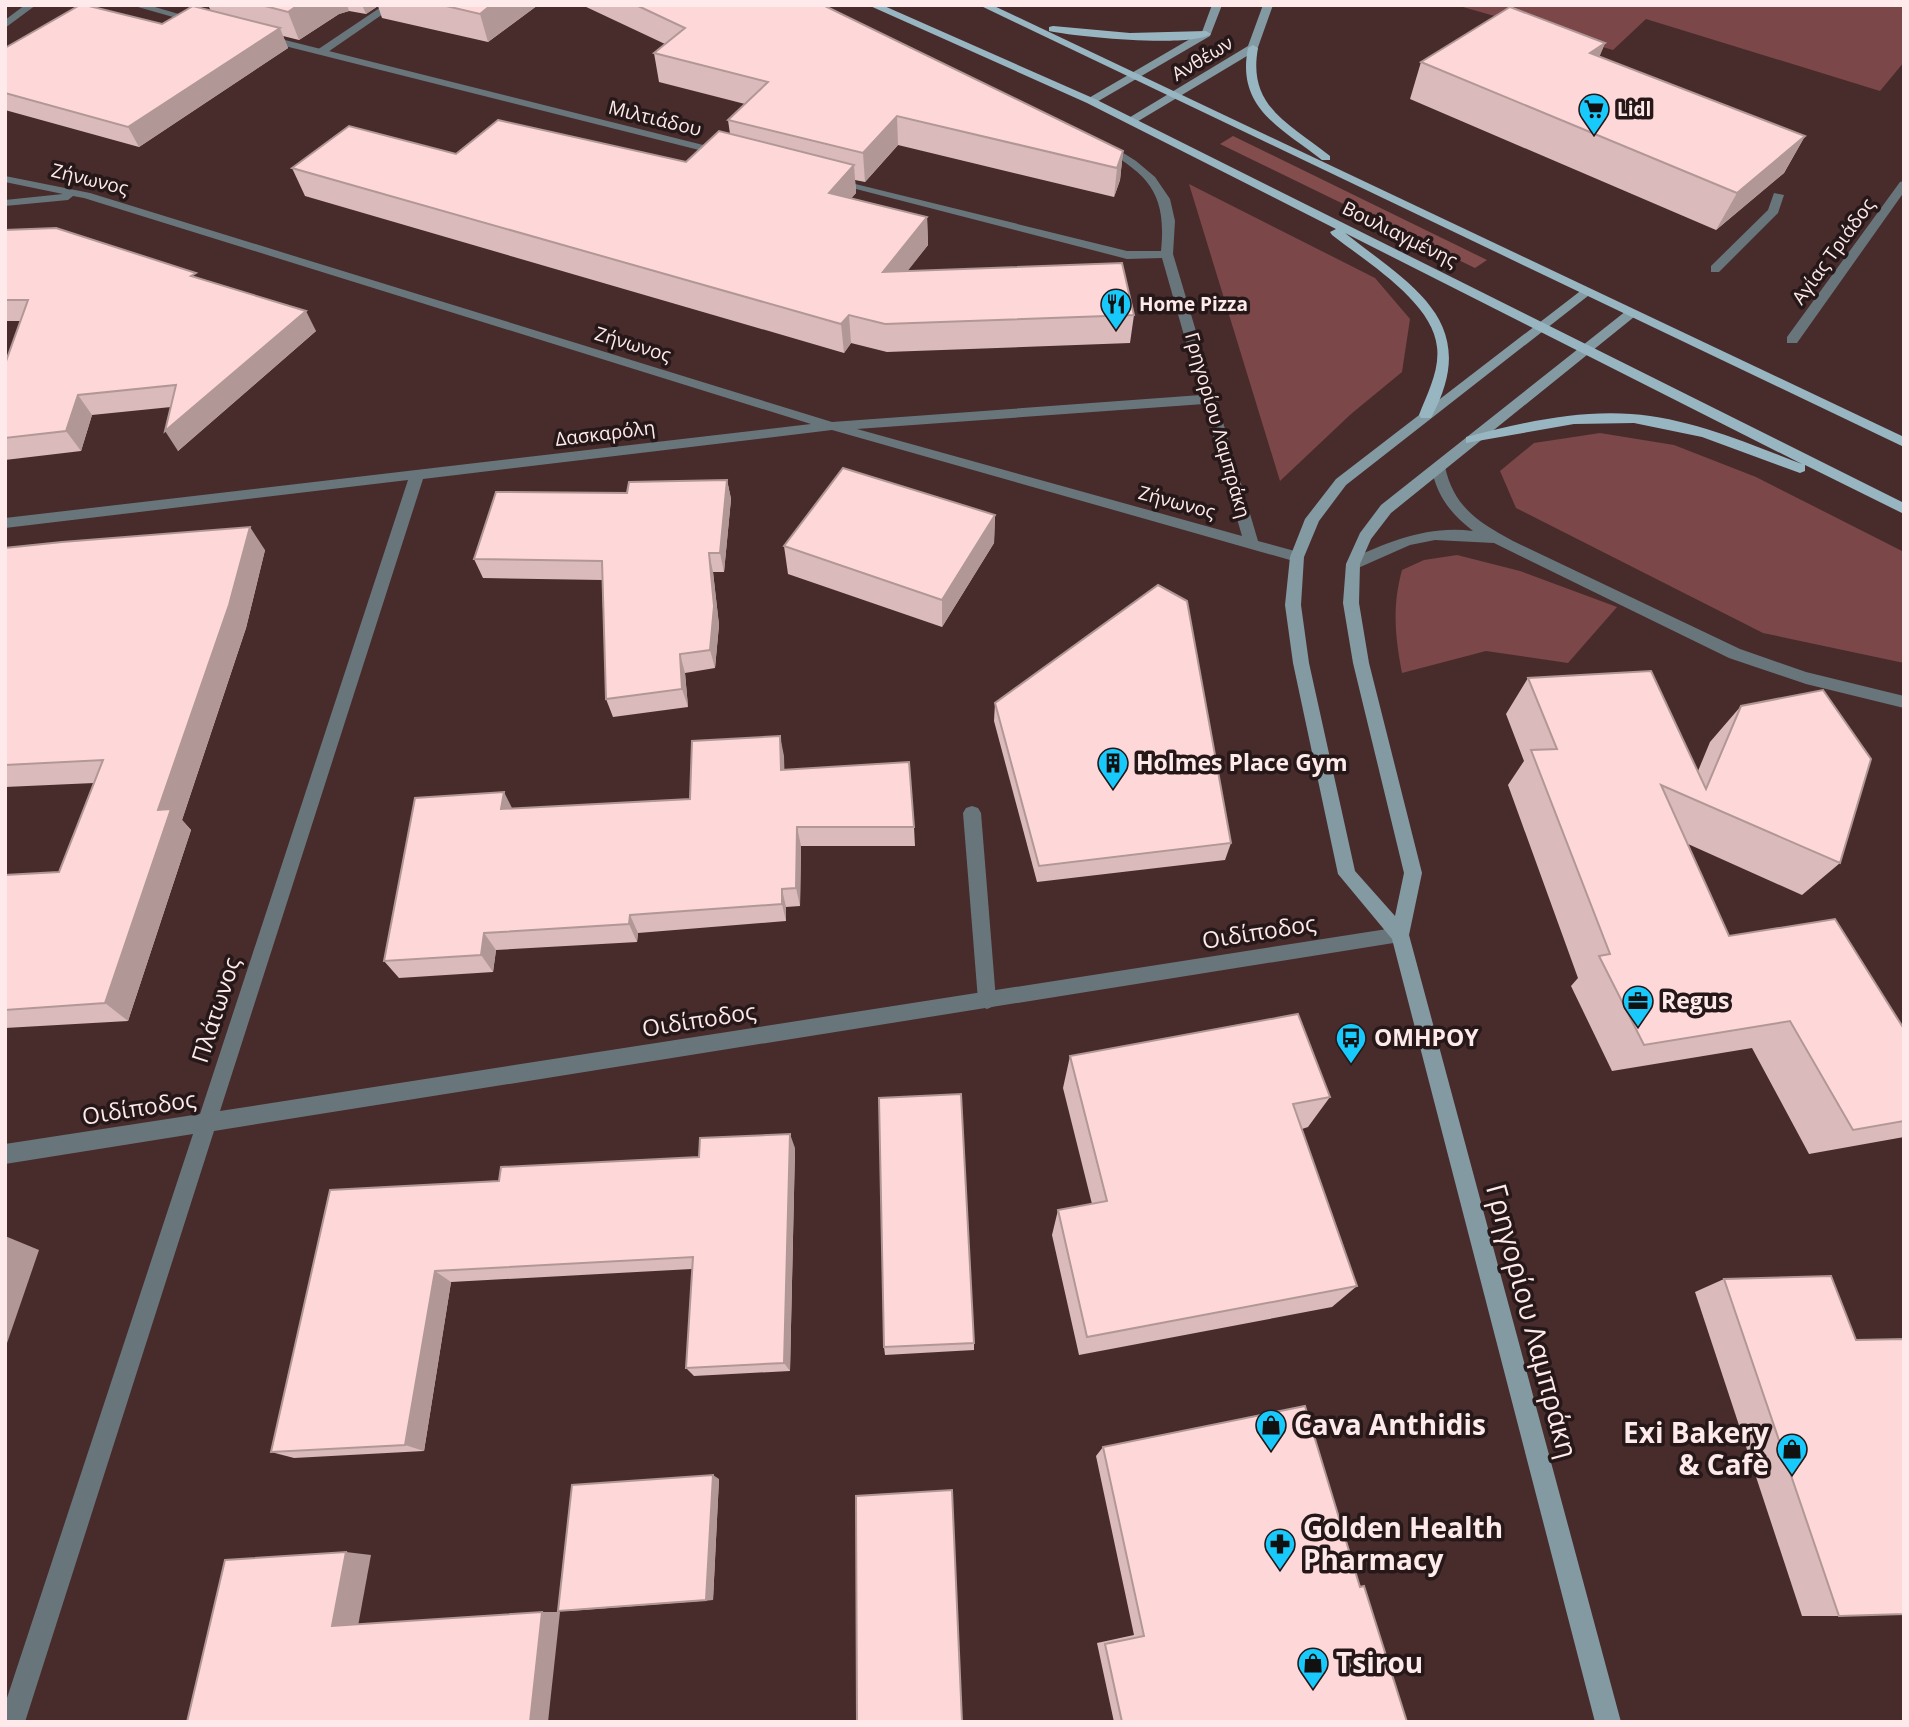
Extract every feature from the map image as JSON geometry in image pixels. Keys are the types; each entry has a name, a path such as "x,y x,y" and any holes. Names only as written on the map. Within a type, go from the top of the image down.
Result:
{"main road":[{"name":"Βουλιαγμένης","path":"873,5 1130,121 1904,509"},
{"name":"Βουλιαγμένης","path":"984,5 1034,26 1630,314 1904,443"},
{"name":"Ανθέων","path":"1091,102 1206,34 1217,5"},
{"name":"Ανθέων","path":"1130,121 1253,48 1268,5"},
{"path":"1034,26 1105,38 1206,34"},
{"path":"1253,48 1247,78 1264,109 1351,177"},
{"path":"1312,212 1420,302 1433,319 1444,345 1441,374 1426,415"},
{"name":"Γρηγορίου Λαμπράκη","path":"1587,292 1341,482 1312,519 1297,557 1293,605 1301,663 1347,874 1400,935 1608,1722"},
{"name":"Γρηγορίου Λαμπράκη","path":"1400,935 1413,873 1361,663 1351,604 1353,564 1365,537 1386,509 1630,314"},
{"path":"1471,440 1608,417 1652,420 1701,433 1869,492"}],"street":[{"path":"5,25 31,5"},
{"path":"136,5 204,20"},
{"path":"321,52 391,5"},
{"name":"Μιλτιάδου","path":"247,33 738,157"},
{"name":"Γρηγορίου Λαμπράκη","path":"1085,136 1109,148 1160,189 1169,210 1167,254 1212,399 1251,542 1297,557"},
{"path":"818,177 1127,255 1167,254"},
{"name":"Ζήνωνος","path":"5,179 86,195 832,426 1251,542"},
{"name":"Αγίας Τριάδος","path":"1792,340 1904,184"},
{"path":"5,203 86,195"},
{"path":"1716,269 1774,211 1778,195"},
{"name":"Δασκαρόλη","path":"5,523 832,426 1212,399"},
{"path":"1438,467 1442,486 1453,505 1472,522 1506,542 1710,644 1768,666 1904,702"},
{"name":"Πλάτωνος","path":"12,1722 416,475"},
{"path":"1353,564 1401,542 1432,533 1464,534 1506,542"},
{"path":"972,813 987,1000"},
{"name":"Οιδίποδος","path":"5,1154 1400,935"}],"shaded area":[{"path":"1456,5 1904,5 1904,62 1880,91 1646,19 1613,50"},
{"path":"1233,136 1487,260 1475,268 1220,144"},
{"path":"1189,184 1375,278 1410,319 1402,372 1351,414 1280,481"},
{"path":"1600,433 1674,445 1756,477 1904,552 1904,663 1763,633 1516,508 1500,471 1534,443"},
{"path":"1457,555 1520,571 1617,607 1568,663 1486,651 1402,673 1396,622 1402,570 1424,560"}],"building":[{"path":"80,5 162,24 193,6 280,28 128,127 5,93 5,48"},
{"path":"261,5 298,5 288,12"},
{"path":"442,5 491,5 480,14"},
{"path":"636,5 823,5 1123,151 1117,168 897,116 863,153 728,120 768,82 654,53 685,28"},
{"path":"1510,7 1605,43 1590,53 1805,136 1737,193 1421,62"},
{"path":"498,120 686,162 719,131 854,165 829,193 927,217 883,272 1122,263 1134,315 885,324 849,315 841,324 292,168 349,126 456,154"},
{"path":"56,228 196,273 191,276 306,311 165,431 176,385 78,395 66,431 5,438 5,364 28,300 5,300 5,230"},
{"path":"843,468 995,515 942,600 784,546"},
{"path":"727,480 720,553 709,553 714,606 710,650 680,654 682,689 606,699 602,561 474,559 496,492 627,493 629,482"},
{"path":"250,527 229,605 158,810 171,809 105,1003 5,1010 5,875 59,872 103,760 5,765 5,548"},
{"name":"Holmes Place Gym","path":"1158,585 1187,601 1231,843 1039,866 995,703"},
{"path":"1651,671 1706,789 1741,706 1823,690 1871,759 1840,863 1661,785 1729,936 1835,919 1904,1029 1904,1121 1853,1130 1790,1021 1644,1045 1599,956 1610,954 1531,750 1557,749 1528,678"},
{"path":"780,736 781,770 909,762 914,827 797,827 796,888 782,889 782,904 630,915 629,924 484,933 481,955 384,961 415,798 504,792 501,809 690,799 692,741"},
{"path":"1298,1014 1330,1097 1293,1104 1357,1286 1087,1337 1058,1210 1107,1201 1070,1056"},
{"path":"961,1094 974,1343 884,1347 879,1098"},
{"path":"790,1134 784,1363 686,1368 693,1257 435,1271 405,1445 271,1452 330,1190 499,1181 501,1167 699,1157 700,1138"},
{"path":"1831,1276 1856,1340 1904,1339 1904,1614 1839,1616 1724,1279"},
{"path":"1305,1406 1360,1587 1364,1586 1407,1722 1122,1722 1105,1644 1144,1636 1103,1447"},
{"path":"713,1475 706,1600 558,1611 572,1485"},
{"path":"952,1490 962,1722 857,1722 856,1496"},
{"path":"346,1552 332,1626 542,1612 530,1722 187,1722 225,1560"}],"place":[{"name":"Lidl","path":"1594,136"},
{"name":"Home Pizza","path":"1116,331"},
{"name":"Holmes Place Gym","path":"1113,790"},
{"name":"Regus","path":"1638,1028"},
{"name":"ΟΜΗΡΟΥ","path":"1351,1065"},
{"name":"Cava Anthidis","path":"1271,1452"},
{"name":"Exi Bakery & Cafè","path":"1792,1476"},
{"name":"Golden Health Pharmacy","path":"1280,1571"},
{"name":"Tsirou","path":"1313,1690"}]}
